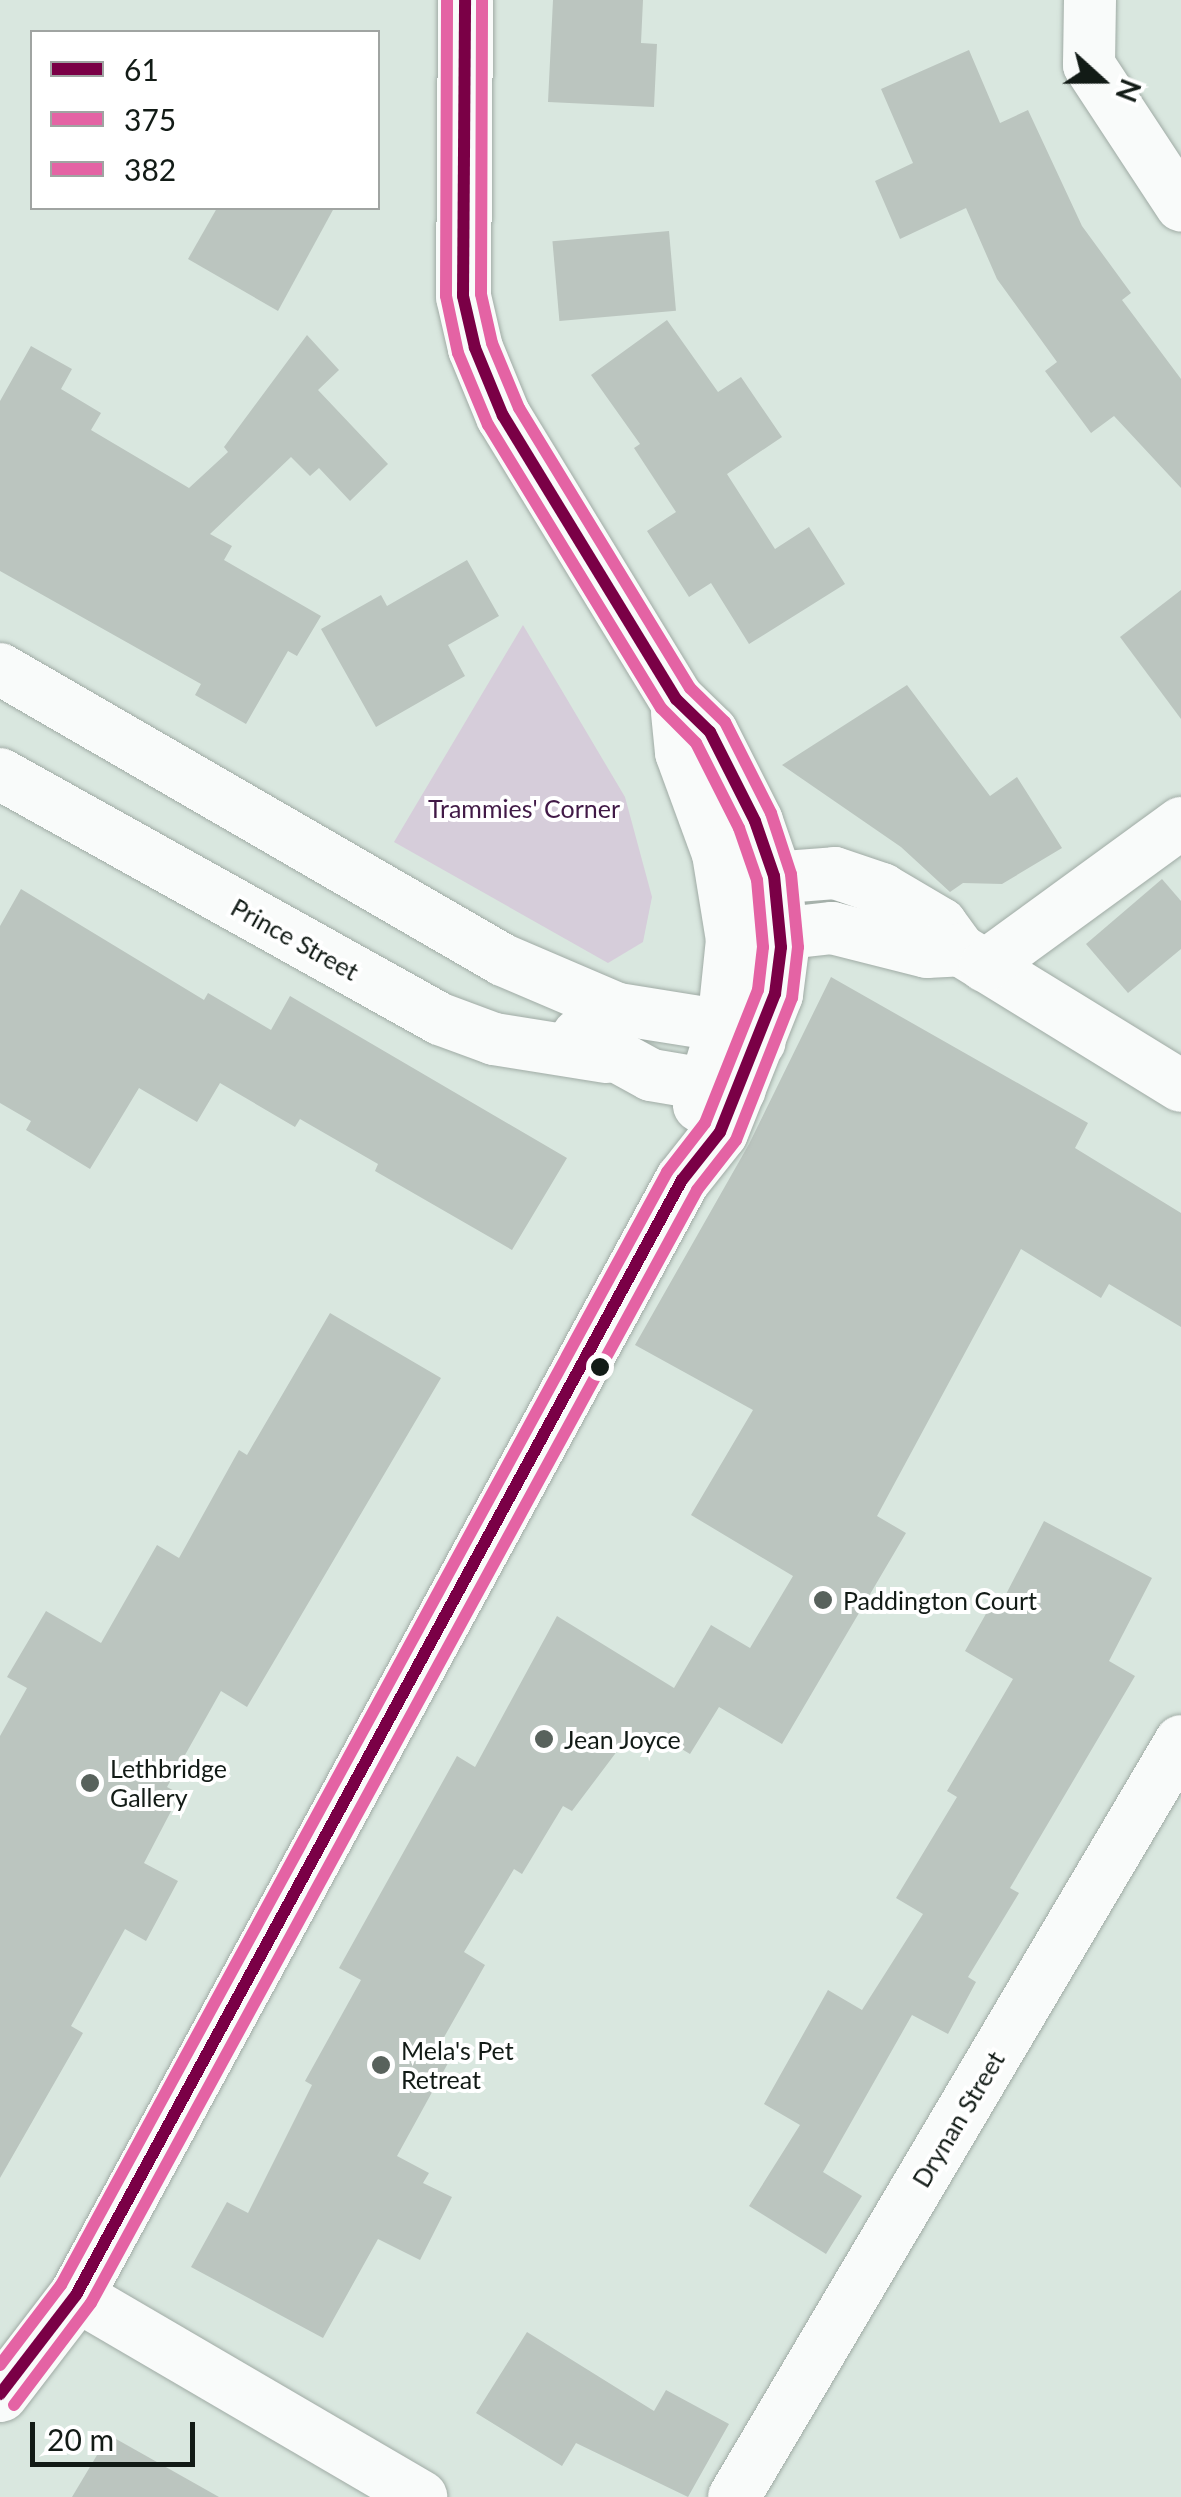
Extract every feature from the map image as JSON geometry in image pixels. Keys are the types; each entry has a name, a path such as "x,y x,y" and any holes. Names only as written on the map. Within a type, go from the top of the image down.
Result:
{"main road":[{"path":"0,2394 76,2295 682,1180 686,1141 774,994 756,936 749,879 710,732 676,700 504,416 476,348 463,296 464,0"}],"street":[{"path":"1090,0 1089,65 1181,205"},
{"name":"Prince Street","path":"0,668 502,960 640,1016 733,1062"},
{"name":"Prince Street","path":"0,774 440,1019 494,1038 607,1056 733,1062"},
{"path":"756,936 832,928 927,952 972,958 1181,823"},
{"path":"749,879 834,873 862,880 941,924 972,958 1181,1086"},
{"name":"Prince Street","path":"502,960 543,1008 607,1056"},
{"name":"Drynan Street","path":"734,2497 1181,1741"},
{"path":"76,2295 421,2497"}],"green space":[{"name":"Trammies' Corner","path":"523,625 625,797 652,897 643,942 608,963 394,842"}],"building":[{"path":"553,0 643,0 641,43 657,44 654,107 548,102"},
{"path":"969,50 1000,123 1028,110 1082,226 1131,293 1122,300 1181,379 1181,488 1114,416 1091,433 1045,371 1057,362 997,279 966,208 900,239 875,181 913,163 881,89"},
{"path":"216,210 333,210 278,311 188,259"},
{"path":"669,231 676,311 559,321 552,241"},
{"path":"667,320 718,392 741,377 782,437 727,474 775,549 809,527 845,584 749,644 711,583 689,597 647,531 676,512 634,448 640,444 591,375"},
{"path":"307,335 339,370 318,390 388,464 350,501 319,468 310,476 291,457 210,534 232,546 224,560 321,616 297,656 288,651 246,724 195,695 201,684 0,571 0,401 31,346 72,369 61,389 101,413 91,430 189,488 228,452 224,447"},
{"path":"467,560 499,616 448,645 465,676 376,727 321,629 381,595 387,606"},
{"path":"1181,590 1181,719 1120,637"},
{"path":"907,685 990,796 1017,777 1062,848 1002,884 963,883 950,892 901,847 782,765"},
{"path":"1162,879 1181,901 1181,949 1128,993 1086,944"},
{"path":"21,889 204,1000 208,993 271,1030 290,996 567,1158 512,1250 375,1171 378,1164 300,1119 295,1127 220,1083 197,1122 139,1088 90,1169 26,1130 31,1121 0,1103 0,926"},
{"path":"831,977 1088,1123 1075,1148 1181,1213 1181,1327 1109,1284 1101,1298 1021,1249 877,1516 906,1533 782,1744 719,1707 690,1754 665,1739 658,1751 630,1734 572,1811 563,1806 522,1874 514,1869 464,1952 485,1965 439,2046 453,2054 397,2156 429,2173 423,2183 452,2197 420,2260 378,2239 323,2338 191,2267 227,2202 248,2213 312,2085 305,2081 361,1980 339,1968 457,1756 475,1767 557,1616 674,1688 711,1625 750,1648 793,1576 691,1515 753,1410 635,1345 749,1144"},
{"path":"330,1313 441,1378 247,1707 221,1691 167,1787 180,1794 144,1863 178,1881 146,1941 125,1929 71,2026 83,2033 0,2178 0,1736 27,1688 7,1677 46,1611 101,1643 157,1545 179,1558 239,1450 247,1455"},
{"path":"1044,1521 1152,1578 1109,1661 1135,1676 1010,1888 1019,1893 968,1977 976,1982 948,2034 912,2015 823,2172 862,2196 826,2254 749,2206 800,2125 764,2104 828,1990 862,2010 923,1914 896,1898 957,1797 947,1791 1013,1679 965,1651 996,1596 1003,1600"},
{"path":"527,2332 654,2411 666,2390 729,2424 688,2497 576,2443 562,2466 476,2413"},
{"path":"109,2435 219,2497 72,2497"}],"transit line":[{"name":"382","path":"0,2365 61,2285 667,1172 705,1123 758,990 763,947 757,880 739,828 696,743 661,708 488,425 458,353 446,296 447,0"},
{"name":"61","path":"0,2394 76,2295 682,1180 720,1132 775,994 781,947 774,876 755,821 710,732 676,699 503,416 475,348 463,296 465,0"},
{"name":"375","path":"14,2405 91,2303 697,1190 736,1140 792,998 798,947 791,874 771,813 725,722 690,688 519,408 492,343 481,294 482,0"}],"place":[{"name":"Paddington Court","path":"823,1600"},
{"name":"Jean Joyce","path":"544,1739"},
{"name":"Lethbridge Gallery","path":"90,1783"},
{"name":"Mela's Pet Retreat","path":"381,2065"}]}
